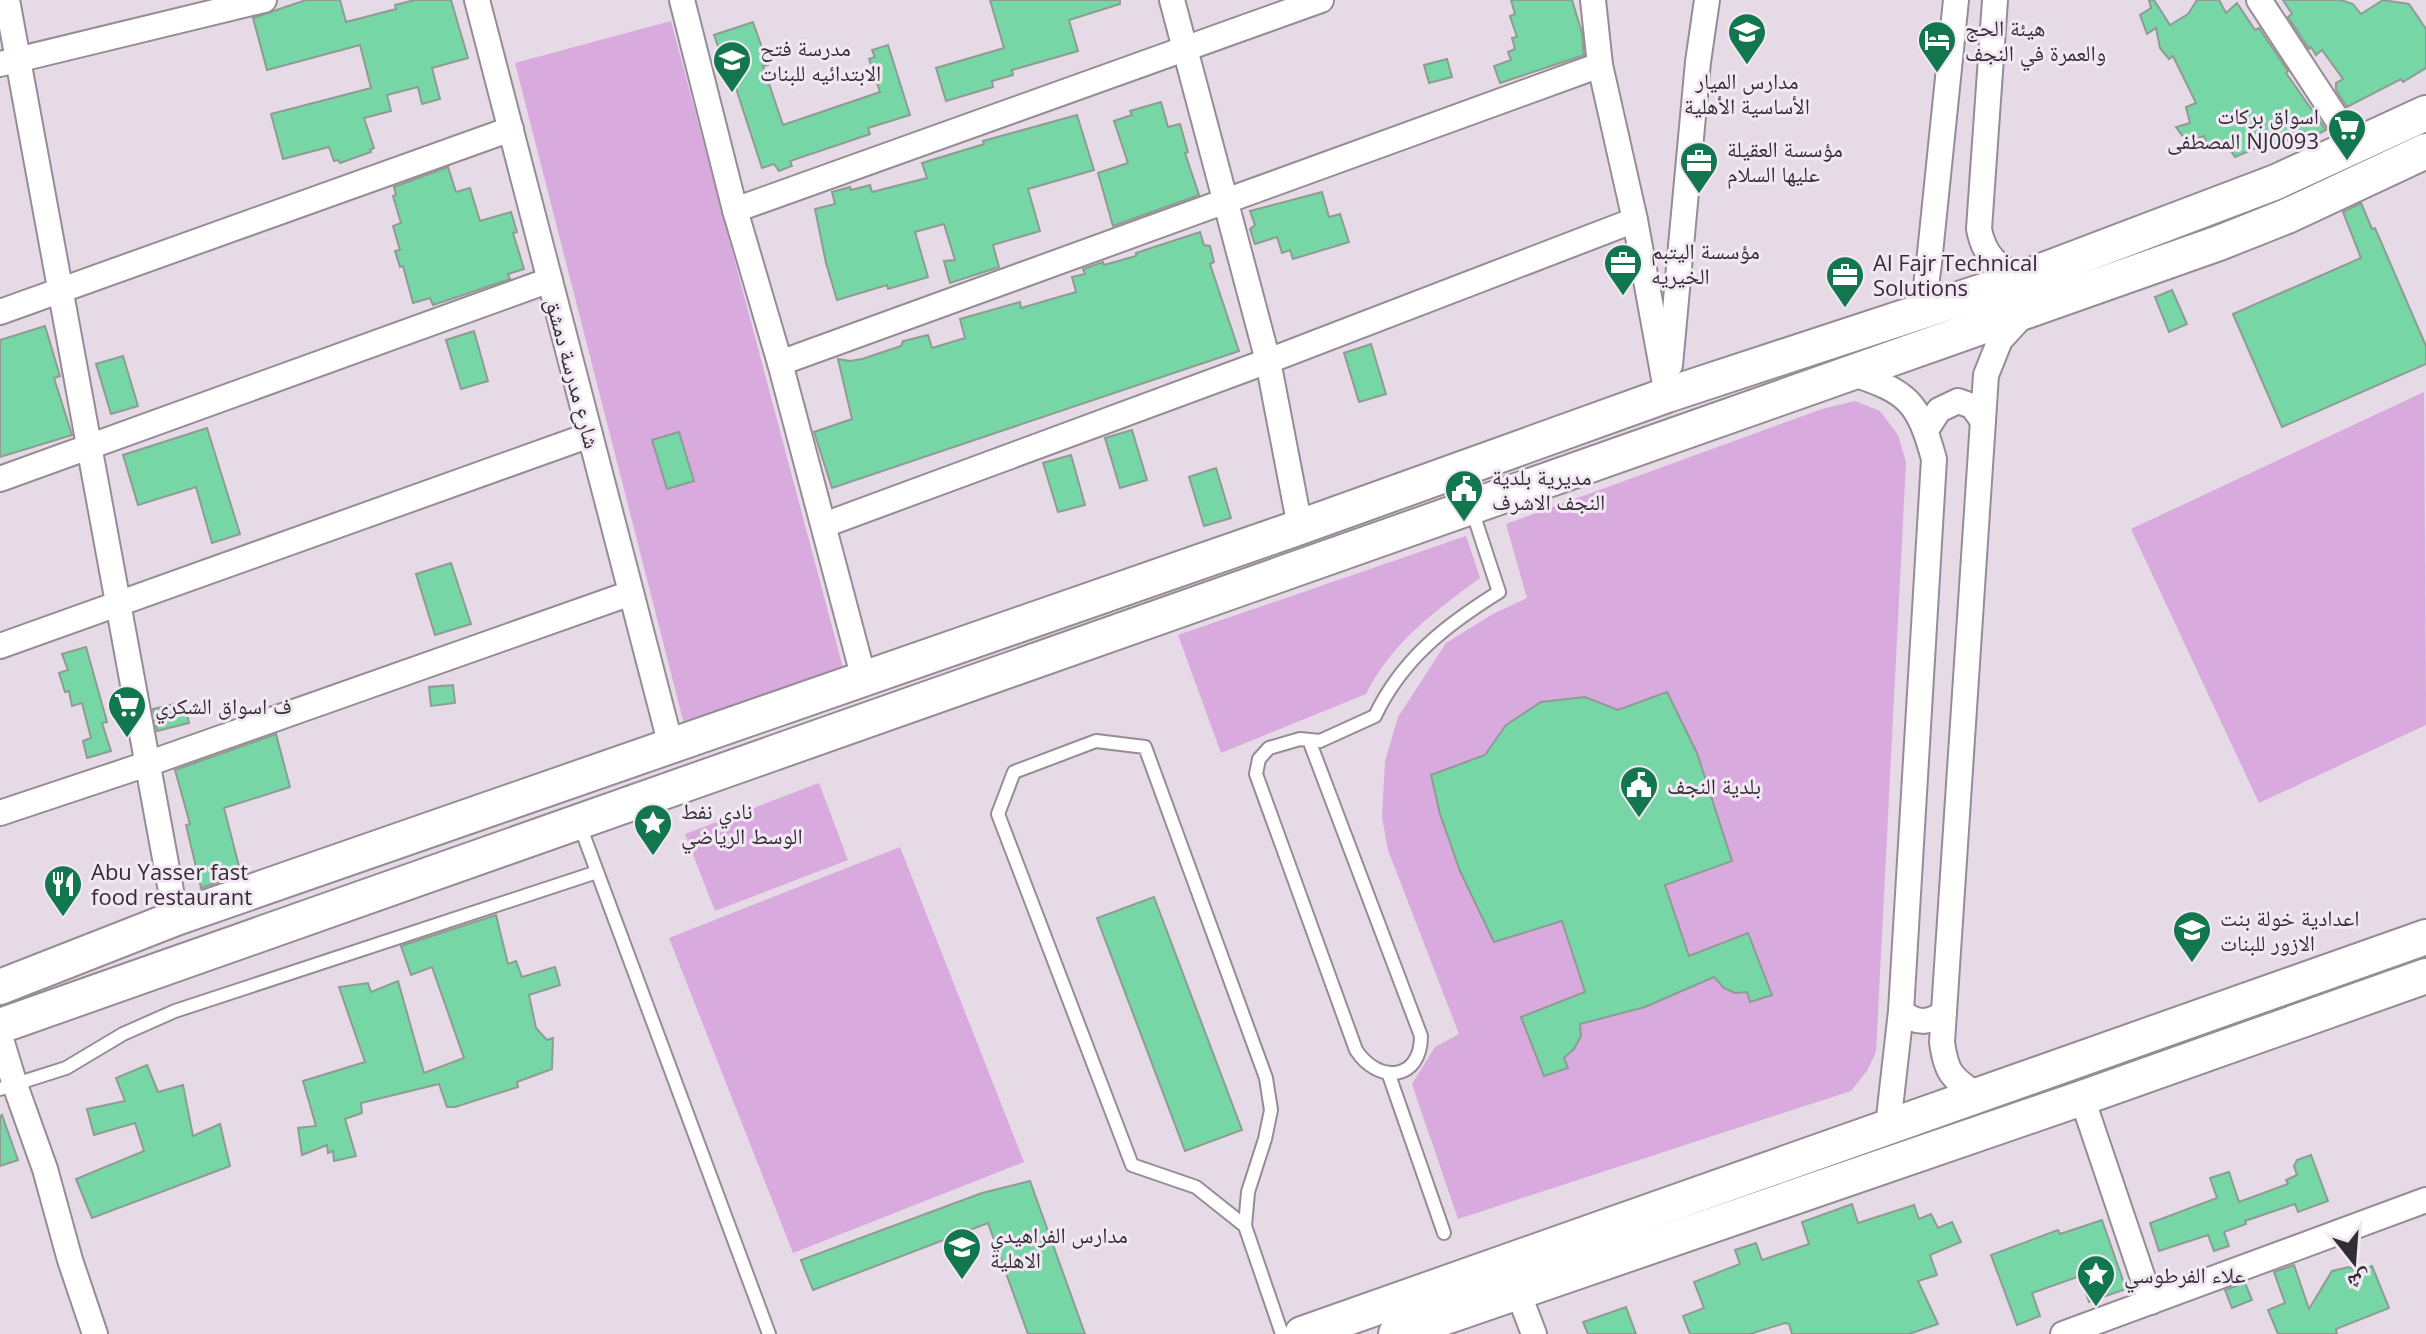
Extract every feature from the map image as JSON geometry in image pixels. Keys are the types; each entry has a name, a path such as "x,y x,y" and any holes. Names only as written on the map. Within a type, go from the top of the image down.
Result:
{"street":[{"path":"7,0 9,62 60,290 176,918"},
{"path":"9,62 264,0"},
{"name":"شارع مدرسة دمشق","path":"477,0 671,746"},
{"path":"682,0 735,210 780,363 864,679"},
{"path":"1172,0 1268,361 1300,527"},
{"path":"735,210 1321,0"},
{"path":"1593,0 1600,65 1635,220 1667,395"},
{"path":"1691,0 1698,62"},
{"path":"1667,395 1698,62 1707,0"},
{"path":"1913,313 1926,286 1956,0"},
{"path":"1995,0 1979,229 1981,242 1990,258 2025,295"},
{"path":"2259,0 2354,145"},
{"path":"780,363 1600,65"},
{"path":"0,1026 1851,373 2426,113"},
{"path":"0,312 511,129"},
{"path":"0,987 176,918 1300,527 1667,395 1913,313 2025,295 2219,243 2287,216 2426,151"},
{"path":"2276,182 2272,200 2280,213 2287,216"},
{"path":"2215,207 2225,220 2224,234 2219,243"},
{"path":"824,525 1268,361 1635,220"},
{"path":"0,479 550,280"},
{"path":"1977,1095 1962,1085 1946,1067 1942,1042 1986,375 1992,356 2025,295"},
{"path":"1851,373 1893,390 1914,405 1926,430 1934,459 1901,1011 1888,1126"},
{"path":"1926,430 1939,410 1958,401 1972,406 1983,421"},
{"path":"0,646 590,435"},
{"path":"1193,564 1188,572 1187,585 1194,598 1201,602"},
{"path":"1135,584 1150,601 1150,609 1143,622"},
{"path":"0,813 631,593"},
{"path":"1302,1334 2426,937"},
{"path":"2352,963 2369,976 2370,984 2365,998"},
{"path":"1396,1334 2426,976"},
{"path":"1901,1011 1911,1020 1925,1021 1936,1019 1944,1012"},
{"path":"0,1036 7,1087 45,1169 70,1260 95,1334"},
{"path":"2082,1098 2151,1302"},
{"path":"2063,1334 2426,1200"},
{"path":"1518,1292 1534,1334"}],"lane":[{"path":"1309,740 1421,1036 1421,1053 1402,1072 1389,1075 1364,1062 1356,1050 1256,774 1259,759 1269,748 1285,742 1309,740 1320,741 1375,716 1386,692 1421,649 1454,620 1499,592 1471,507"},
{"path":"1245,1226 1196,1187 1132,1165 998,814 1014,772 1096,741 1145,747 1266,1078 1271,1110 1248,1192 1245,1226 1282,1334"},
{"path":"578,820 769,1334"},
{"path":"7,1087 66,1068 123,1034 175,1011 597,872"},
{"path":"1389,1075 1444,1233"}],"shaded area":[{"path":"671,21 843,668 684,724 515,63"},
{"path":"2424,392 2426,725 2259,803 2131,529"},
{"path":"1855,401 1880,411 1898,435 1906,462 1876,1052 1867,1071 1851,1091 1458,1219 1412,1084 1435,1047 1459,1034 1388,850 1382,817 1385,761 1398,717 1446,643 1493,614 1527,598 1506,524 1822,409"},
{"path":"1466,536 1480,578 1401,643 1376,675 1366,694 1221,753 1178,635"},
{"path":"819,783 848,860 715,911 685,834"},
{"path":"900,847 1024,1162 793,1253 669,938"}],"building":[{"path":"306,0 340,0 346,22 396,9 395,5 415,0 451,0 468,58 432,68 440,99 422,104 418,87 387,95 391,111 364,118 374,148 371,152 340,163 334,161 329,147 283,159 271,114 371,88 360,45 267,70 253,18"},
{"path":"990,0 1120,0 1120,4 1069,20 1078,51 1012,70 1013,75 992,81 993,87 946,101 936,68 1004,48"},
{"path":"1511,0 1572,0 1582,33 1584,55 1500,83 1494,66 1511,60 1508,52 1515,49 1512,38 1517,37 1510,16 1515,14"},
{"path":"2149,0 2154,0 2170,25 2188,14 2197,0 2219,0 2226,13 2237,3 2255,30 2259,28 2326,130 2309,139 2304,131 2279,145 2277,143 2259,151 2256,148 2235,157 2225,142 2208,148 2204,136 2187,142 2176,127 2190,123 2186,107 2196,103 2173,56 2169,59 2160,48 2156,28 2147,34 2140,15 2151,8"},
{"path":"2283,0 2341,0 2353,4 2361,14 2383,0 2409,4 2426,29 2426,68 2347,107 2336,90 2336,83 2343,79 2322,50 2316,55 2311,47 2309,49 2288,17 2292,14"},
{"path":"753,22 768,65 763,66 783,125 880,92 869,59 875,57 872,50 888,45 910,115 868,128 870,134 790,161 792,166 779,171 774,164 762,168 733,79 730,80 714,35"},
{"path":"1447,59 1452,77 1429,83 1424,65"},
{"path":"1161,102 1168,127 1180,124 1188,152 1185,153 1199,195 1113,226 1098,173 1128,163 1114,121 1132,115 1130,111"},
{"path":"1077,115 1094,170 1028,189 1040,231 993,245 999,267 950,283 944,261 955,260 944,224 915,232 928,277 837,300 815,209 835,204 832,192 870,185 872,192 927,178 922,163 984,144 983,141"},
{"path":"448,167 456,192 470,188 480,221 511,212 517,232 513,233 524,269 508,274 510,279 433,305 430,298 413,303 403,266 400,267 395,251 400,250 393,226 401,223 393,196 396,195 394,187"},
{"path":"1322,192 1329,217 1340,214 1349,242 1293,259 1290,250 1282,253 1277,237 1255,244 1250,229 1255,225 1250,211"},
{"path":"2361,203 2372,229 2375,228 2426,346 2426,364 2282,427 2233,314 2361,258 2343,212"},
{"path":"1200,232 1204,245 1210,246 1214,262 1210,264 1239,351 832,488 814,432 852,419 838,359 862,359 901,346 903,341 928,335 932,348 965,338 960,319 1020,302 1021,308 1076,292 1072,277 1085,274 1083,269 1136,256 1136,253"},
{"path":"2172,290 2187,324 2169,332 2155,297"},
{"path":"45,326 60,376 54,378 72,435 0,457 0,340"},
{"path":"474,331 488,381 461,389 446,340"},
{"path":"1371,344 1386,394 1359,402 1344,353"},
{"path":"123,356 138,406 111,414 96,364"},
{"path":"207,428 240,534 212,543 196,487 138,505 123,455"},
{"path":"1132,430 1147,480 1120,488 1105,438"},
{"path":"679,432 694,481 667,489 652,440"},
{"path":"1071,455 1085,505 1058,512 1043,463"},
{"path":"1216,468 1231,518 1204,526 1189,477"},
{"path":"451,563 471,624 435,635 416,574"},
{"path":"86,647 107,722 102,723 111,751 87,758 83,741 91,738 82,703 72,706 69,691 65,692 59,673 68,670 62,654"},
{"path":"453,685 455,703 431,706 429,687"},
{"path":"1667,692 1697,753 1732,861 1665,885 1689,956 1748,933 1772,995 1750,1002 1747,992 1735,993 1724,988 1714,977 1645,1007 1580,1024 1581,1036 1574,1049 1564,1058 1568,1068 1544,1076 1521,1017 1585,992 1562,921 1494,942 1460,871 1440,814 1431,775 1485,755 1506,725 1541,702 1585,697 1618,710"},
{"path":"184,702 189,723 157,731 153,709"},
{"path":"276,734 290,787 224,808 241,874 201,888 186,825 190,824 175,770"},
{"path":"1154,897 1242,1130 1185,1151 1097,918"},
{"path":"496,915 508,964 516,961 522,977 555,967 560,985 529,995 536,1028 547,1040 553,1038 552,1069 517,1082 518,1087 455,1107 447,1107 439,1084 361,1103 362,1113 345,1119 356,1156 334,1161 333,1151 328,1153 327,1145 302,1155 298,1128 316,1126 303,1081 365,1062 339,987 368,983 371,992 398,981 424,1073 464,1058 432,967 411,975 401,946"},
{"path":"147,1065 158,1092 183,1085 193,1136 220,1124 230,1166 92,1218 76,1179 144,1151 135,1123 94,1135 87,1109 125,1101 116,1078"},
{"path":"0,1116 18,1160 0,1166"},
{"path":"2311,1155 2328,1201 2298,1212 2295,1204 2245,1221 2246,1224 2224,1232 2229,1246 2214,1251 2208,1235 2159,1251 2150,1223 2217,1198 2210,1178 2229,1172 2239,1202 2288,1184 2286,1180 2297,1175 2294,1166 2297,1160"},
{"path":"1030,1181 1085,1334 1028,1334 988,1223 813,1290 801,1260 982,1193"},
{"path":"1852,1204 1858,1223 1914,1205 1919,1219 1931,1214 1938,1228 1952,1222 1961,1242 1930,1255 1937,1275 1918,1281 1938,1324 1909,1334 1792,1334 1789,1324 1785,1323 1750,1334 1690,1334 1683,1316 1704,1308 1694,1282 1740,1264 1735,1250 1756,1243 1762,1260 1809,1244 1802,1222"},
{"path":"2102,1220 2126,1289 2089,1302 2080,1276 2032,1293 2040,1316 2017,1325 1991,1255 2058,1230 2060,1234"},
{"path":"2294,1265 2309,1309 2332,1271 2349,1267 2359,1271 2372,1266 2389,1308 2336,1329 2337,1334 2278,1334 2268,1310 2285,1303 2274,1272"},
{"path":"2245,1283 2252,1300 2232,1308 2225,1290"},
{"path":"1626,1307 1636,1334 1588,1334 1583,1322"}],"place":[{"name":"مدارس الميار الأساسية الأهلية","path":"1747,66"},
{"name":"هيئة الحج والعمرة في النجف","path":"1937,74"},
{"name":"مدرسة فتح الابتدائيه للبنات","path":"732,94"},
{"name":"اسواق بركات المصطفى NJ0093","path":"2347,162"},
{"name":"مؤسسة العقيلة عليها السلام","path":"1699,195"},
{"name":"مؤسسة اليتبم الخيريه","path":"1623,297"},
{"name":"Al Fajr Technical Solutions","path":"1845,309"},
{"name":"مديرية بلدية النجف الاشرف","path":"1464,523"},
{"name":"ف اسواق الشكري","path":"127,739"},
{"name":"بلدية النجف","path":"1639,819"},
{"name":"نادي نفط الوسط الرياضي","path":"653,857"},
{"name":"Abu Yasser fast food restaurant","path":"63,918"},
{"name":"اعدادية خولة بنت الازور للبنات","path":"2192,964"},
{"name":"مدارس الفراهيدي الاهلية","path":"962,1281"},
{"name":"علاء الفرطوسي","path":"2096,1308"}]}
